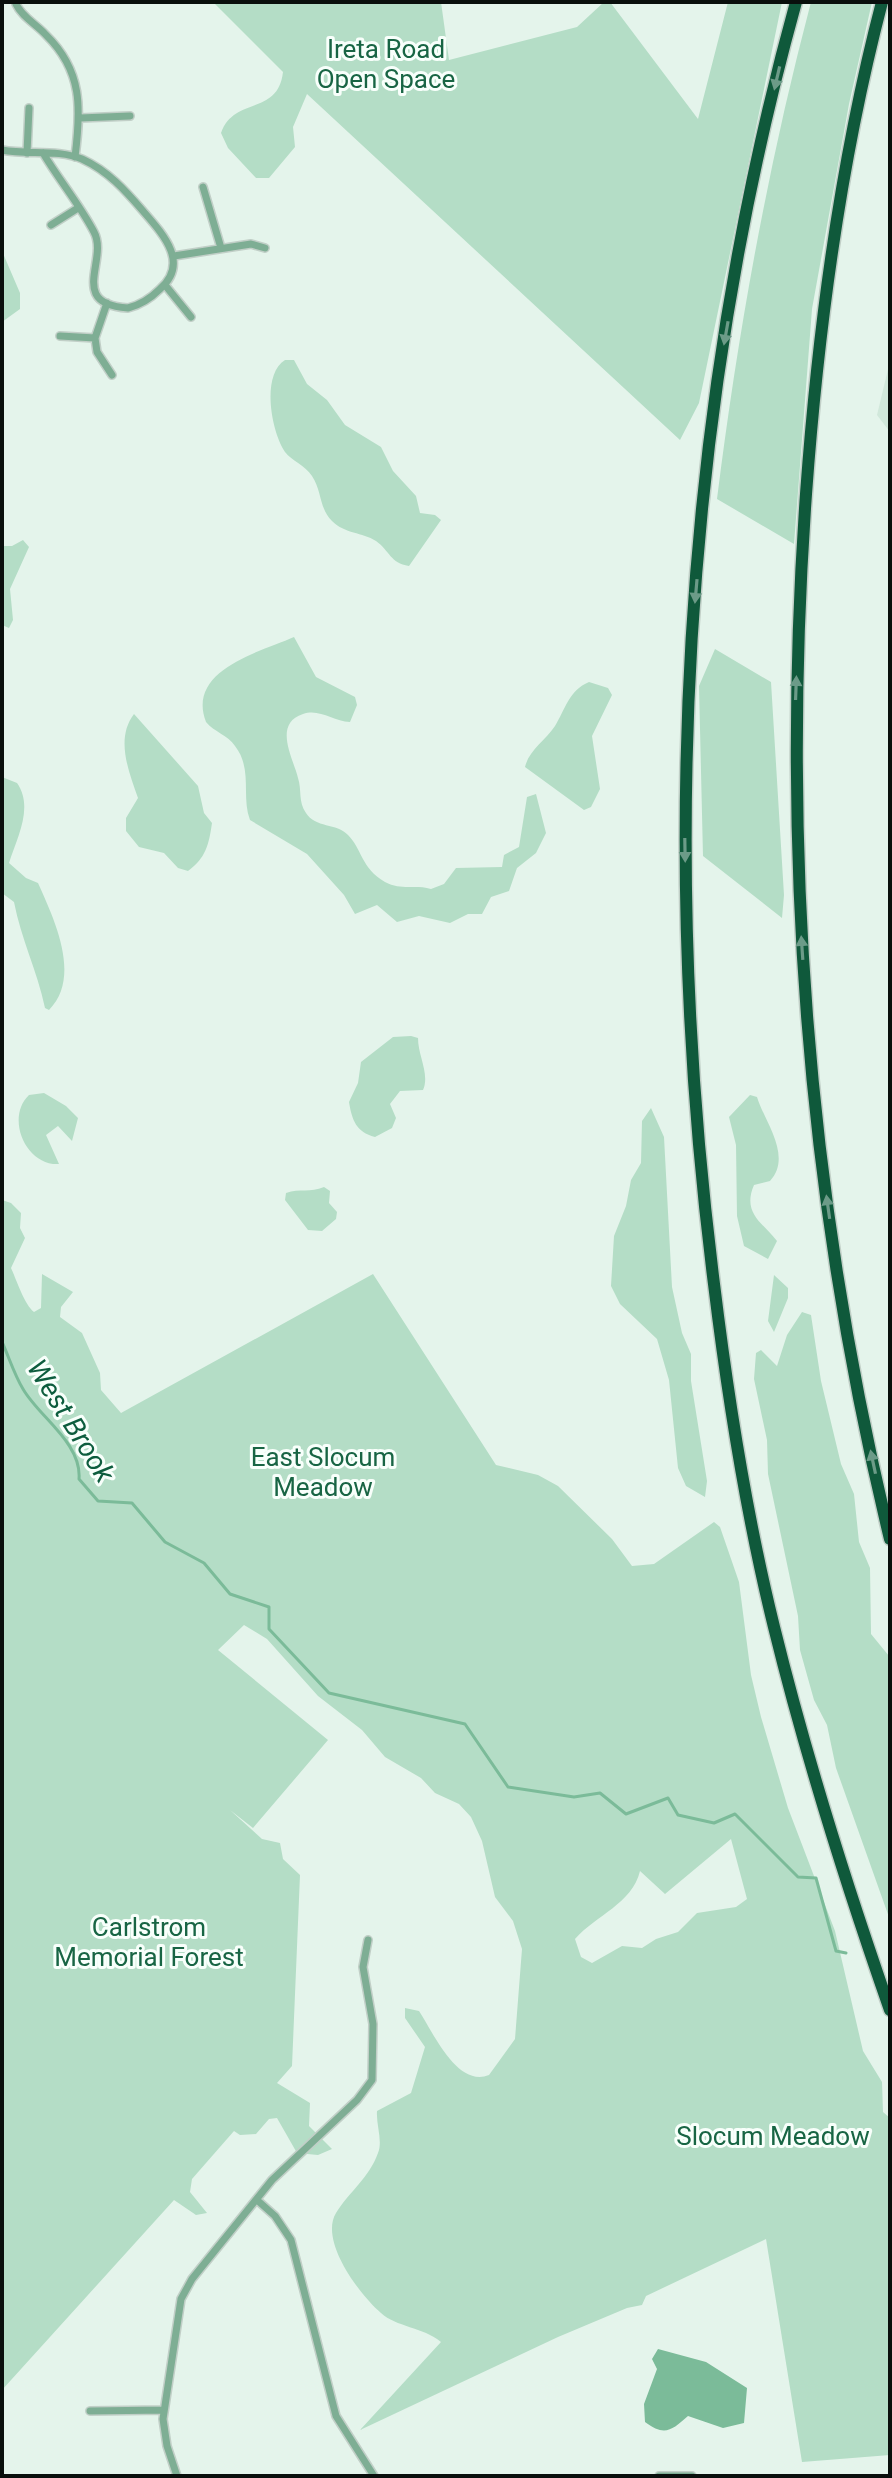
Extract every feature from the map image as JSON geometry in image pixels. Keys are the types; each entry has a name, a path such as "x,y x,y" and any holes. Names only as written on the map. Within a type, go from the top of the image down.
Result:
{"highway":[{"path":"796,2 740,250 723,351 702,517 689,682 685,819 691,1049 698,1151 722,1349 753,1527 806,1750 890,2010"},
{"path":"882,2 839,212 818,365 802,545 796,711 801,946 816,1113 840,1295 890,1539"}],"street":[{"path":"16,4 20,12 47,35 69,62 77,83 80,118 75,157"},
{"path":"27,153 29,108"},
{"path":"80,118 130,116"},
{"path":"2,150 43,153 75,157 121,186 166,239 174,256 173,274 165,285 134,306 121,308 107,303 93,287 91,279 98,247 96,236 43,153"},
{"path":"203,187 221,248"},
{"path":"51,225 78,208"},
{"path":"174,256 251,244 265,248"},
{"path":"165,285 191,317"},
{"path":"107,303 95,338 97,352 112,375"},
{"path":"60,336 95,338"},
{"path":"177,2476 165,2437 164,2410 181,2299 192,2279 282,2170 357,2100 372,2080 373,2024 363,1967 368,1940"},
{"path":"257,2200 275,2216 291,2240 336,2416 374,2476"},
{"path":"90,2411 164,2410"},
{"path":"659,2476 692,2476"}],"shaded area":[{"path":"890,361 890,432 877,415"},
{"path":"658,2349 706,2362 747,2388 744,2423 723,2428 688,2416 673,2428 663,2430 645,2422 644,2404 657,2369 652,2359"}],"green space":[{"name":"Ireta Road Open Space","path":"213,2 441,2 449,60 577,27 604,2 610,2 698,119 728,2 782,2 699,403 680,440 307,94 293,127 295,147 269,178 256,178 228,148 221,133 235,114 273,95 283,72"},
{"path":"811,2 872,2 849,104 812,309 794,544 717,499 734,373 756,249 781,125"},
{"path":"2,251 20,293 20,309 2,322"},
{"path":"285,360 294,360 307,384 327,400 345,425 381,447 393,471 416,496 420,513 435,515 441,520 409,566 394,559 376,541 332,521 312,476 285,452 273,418 271,390 278,367"},
{"path":"23,540 29,547 10,589 13,620 9,628 2,625 2,546 12,546"},
{"path":"294,637 316,677 355,697 357,705 350,722 309,713 294,719 289,726 287,743 299,782 302,805 310,818 348,835 377,877 397,886 431,889 444,884 456,868 502,867 504,855 519,847 527,797 536,794 546,833 536,853 517,868 509,891 491,897 482,914 468,914 450,923 419,916 397,922 377,905 355,914 344,895 307,854 250,820 244,764 232,742 206,722 203,704 207,689 216,676 246,657"},
{"path":"715,649 771,682 784,895 782,918 703,856 699,686"},
{"path":"589,682 608,688 612,695 592,736 600,789 591,807 584,810 525,767 555,726 572,695"},
{"path":"134,714 198,786 204,813 212,823 206,850 188,871 178,868 164,853 139,847 126,831 126,818 138,798 125,745 125,734"},
{"path":"2,777 17,783 24,802 22,823 9,863 26,878 38,883 62,948 63,981 59,997 49,1010 45,1008 14,902 2,893"},
{"path":"393,1037 418,1038 425,1078 423,1090 400,1091 390,1104 396,1118 392,1128 375,1137 369,1135 356,1124 349,1102 358,1083 361,1062"},
{"path":"44,1093 66,1106 78,1118 72,1141 58,1126 46,1135 59,1164 47,1163 37,1157 23,1139 19,1127 22,1105 29,1095"},
{"path":"750,1095 757,1097 778,1150 776,1171 770,1181 754,1185 750,1203 755,1216 777,1241 768,1259 744,1246 737,1216 736,1145 729,1117"},
{"path":"651,1108 664,1137 672,1287 682,1333 691,1354 691,1381 707,1481 705,1497 686,1486 678,1468 669,1380 657,1339 620,1304 611,1286 614,1236 626,1206 631,1180 641,1163 642,1121"},
{"path":"324,1187 330,1191 329,1203 337,1212 336,1219 322,1231 308,1230 285,1200 286,1193"},
{"path":"2,1200 11,1203 21,1213 20,1228 25,1238 11,1268 27,1304 34,1312 41,1308 42,1274 73,1292 61,1307 60,1317 82,1333 100,1373 101,1390 121,1413 373,1274 496,1465 538,1475 558,1486 612,1539 632,1566 654,1564 714,1522 720,1527 739,1582 751,1675 761,1717 788,1808 835,1931 863,2051 882,2082 883,2112 890,2118 890,2455 802,2462 766,2239 646,2296 642,2305 627,2308 558,2337 360,2430 441,2342 387,2318 372,2305 344,2267 333,2238 332,2225 336,2213 378,2153 377,2111 411,2093 425,2047 405,2018 405,2008 419,2011 456,2066 477,2077 489,2075 515,2039 522,1949 513,1921 495,1897 482,1841 471,1817 459,1804 435,1793 421,1778 385,1757 362,1730 318,1696 267,1639 244,1625 218,1650 328,1740 253,1828 230,1810 262,1839 280,1843 283,1859 300,1875 292,2066 277,2083 310,2103 309,2126 332,2149 318,2155 297,2153 277,2118 269,2119 256,2134 240,2135 234,2131 192,2179 190,2192 207,2213 196,2215 174,2200 2,2390","holes":["731,1839 747,1899 736,1907 697,1913 678,1932 656,1939 642,1948 622,1946 592,1963 581,1957 575,1939 621,1901 636,1882 640,1871 665,1894"]},
{"path":"774,1275 788,1288 788,1298 774,1332 768,1321"},
{"path":"802,1312 811,1315 821,1381 841,1464 854,1494 859,1542 870,1568 871,1634 889,1656 890,1920 836,1768 827,1725 814,1700 800,1650 798,1616 768,1474 767,1440 754,1379 756,1353 761,1350 777,1366 787,1335"}],"waterway":[{"name":"West Brook","path":"2,1342 23,1389 67,1442 78,1466 79,1479 98,1501 132,1503 165,1542 204,1563 230,1594 269,1607 269,1629 329,1693 465,1724 508,1787 574,1797 600,1793 626,1814 668,1798 678,1815 714,1823 735,1814 798,1877 816,1878 836,1951 846,1953"}],"park label":[{"name":"East Slocum Meadow","path":"323,1472"},
{"name":"Carlstrom Memorial Forest","path":"149,1942"},
{"name":"Slocum Meadow","path":"773,2136"}]}
